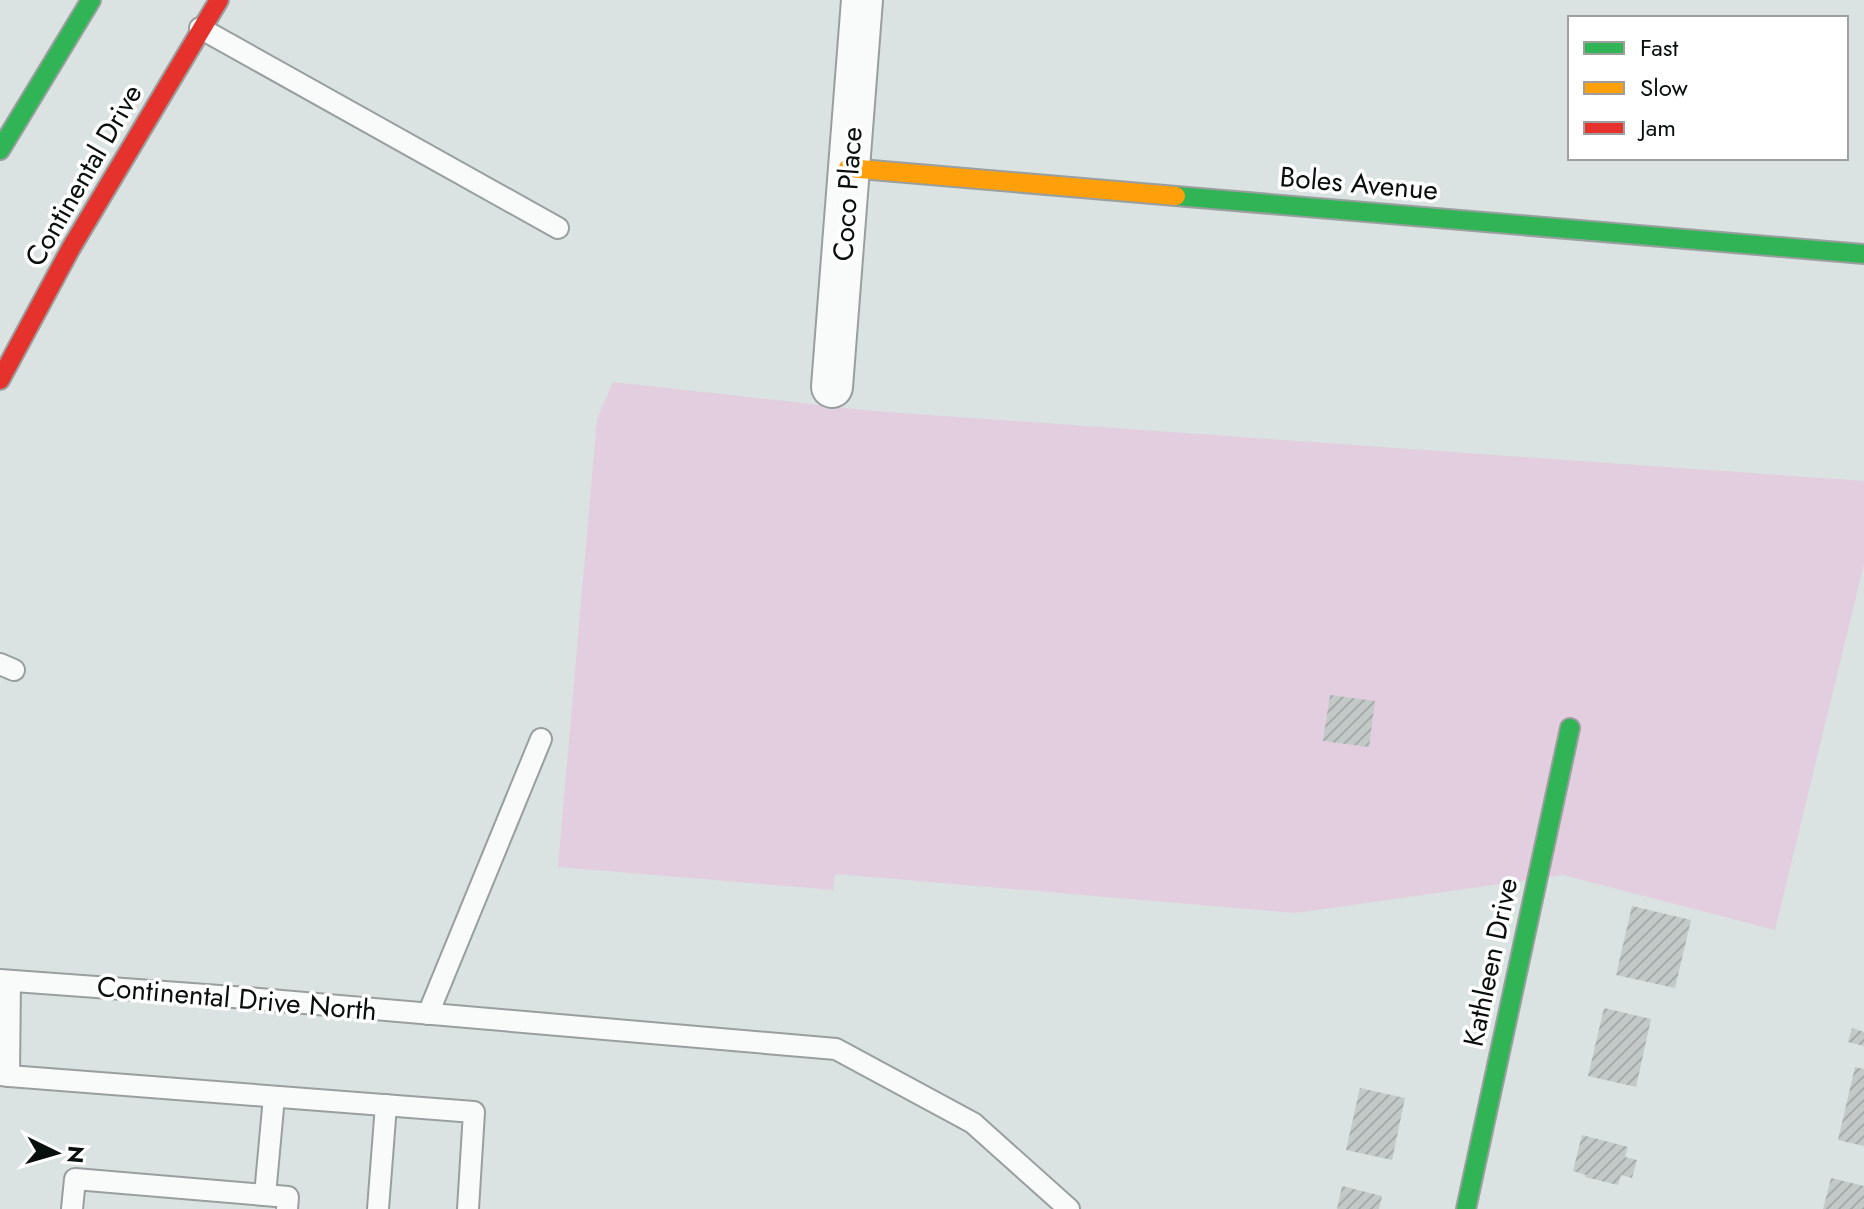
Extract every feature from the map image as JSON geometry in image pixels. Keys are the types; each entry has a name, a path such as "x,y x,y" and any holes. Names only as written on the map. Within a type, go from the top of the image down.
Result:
{"main road":[{"path":"0,150 91,0"},
{"name":"Continental Drive","path":"0,380 71,248 219,0"},
{"name":"Boles Avenue","path":"848,168 1864,254"},
{"name":"Kathleen Drive","path":"1466,1209 1570,728"}],"street":[{"name":"Coco Place","path":"832,387 862,0"}],"lane":[{"path":"200,28 558,228"},
{"path":"428,1014 541,739"},
{"path":"5,981 4,1076 474,1112 468,1209"},
{"name":"Continental Drive North","path":"5,981 836,1049 973,1123 1069,1209"},
{"path":"265,1195 274,1097"},
{"path":"378,1209 386,1105"},
{"path":"72,1209 75,1179 222,1200 265,1195 288,1197 287,1209"}],"shaded area":[{"path":"613,382 873,411 1864,481 1864,564 1775,930 1563,875 1295,913 835,874 833,890 558,867 597,419"}],"building":[{"path":"1330,695 1375,701 1369,747 1323,741"},
{"path":"1632,906 1691,920 1675,988 1616,975"},
{"path":"1604,1008 1651,1019 1636,1087 1588,1076"},
{"path":"1852,1028 1864,1032 1864,1046 1848,1042"},
{"path":"1855,1067 1864,1069 1864,1146 1838,1140"},
{"path":"1360,1088 1405,1098 1392,1160 1346,1150"},
{"path":"1582,1135 1628,1147 1625,1157 1637,1160 1632,1178 1621,1175 1618,1185 1573,1171"},
{"path":"1831,1178 1864,1186 1864,1209 1823,1209"},
{"path":"1342,1186 1382,1196 1379,1209 1337,1209"}],"traffic: fast":[{"path":"0,150 91,0"},
{"path":"1176,196 1864,254"},
{"path":"1466,1209 1570,728"}],"traffic: slow":[{"path":"848,168 1176,196"}],"traffic: jam":[{"path":"0,380 71,248 219,0"}]}
